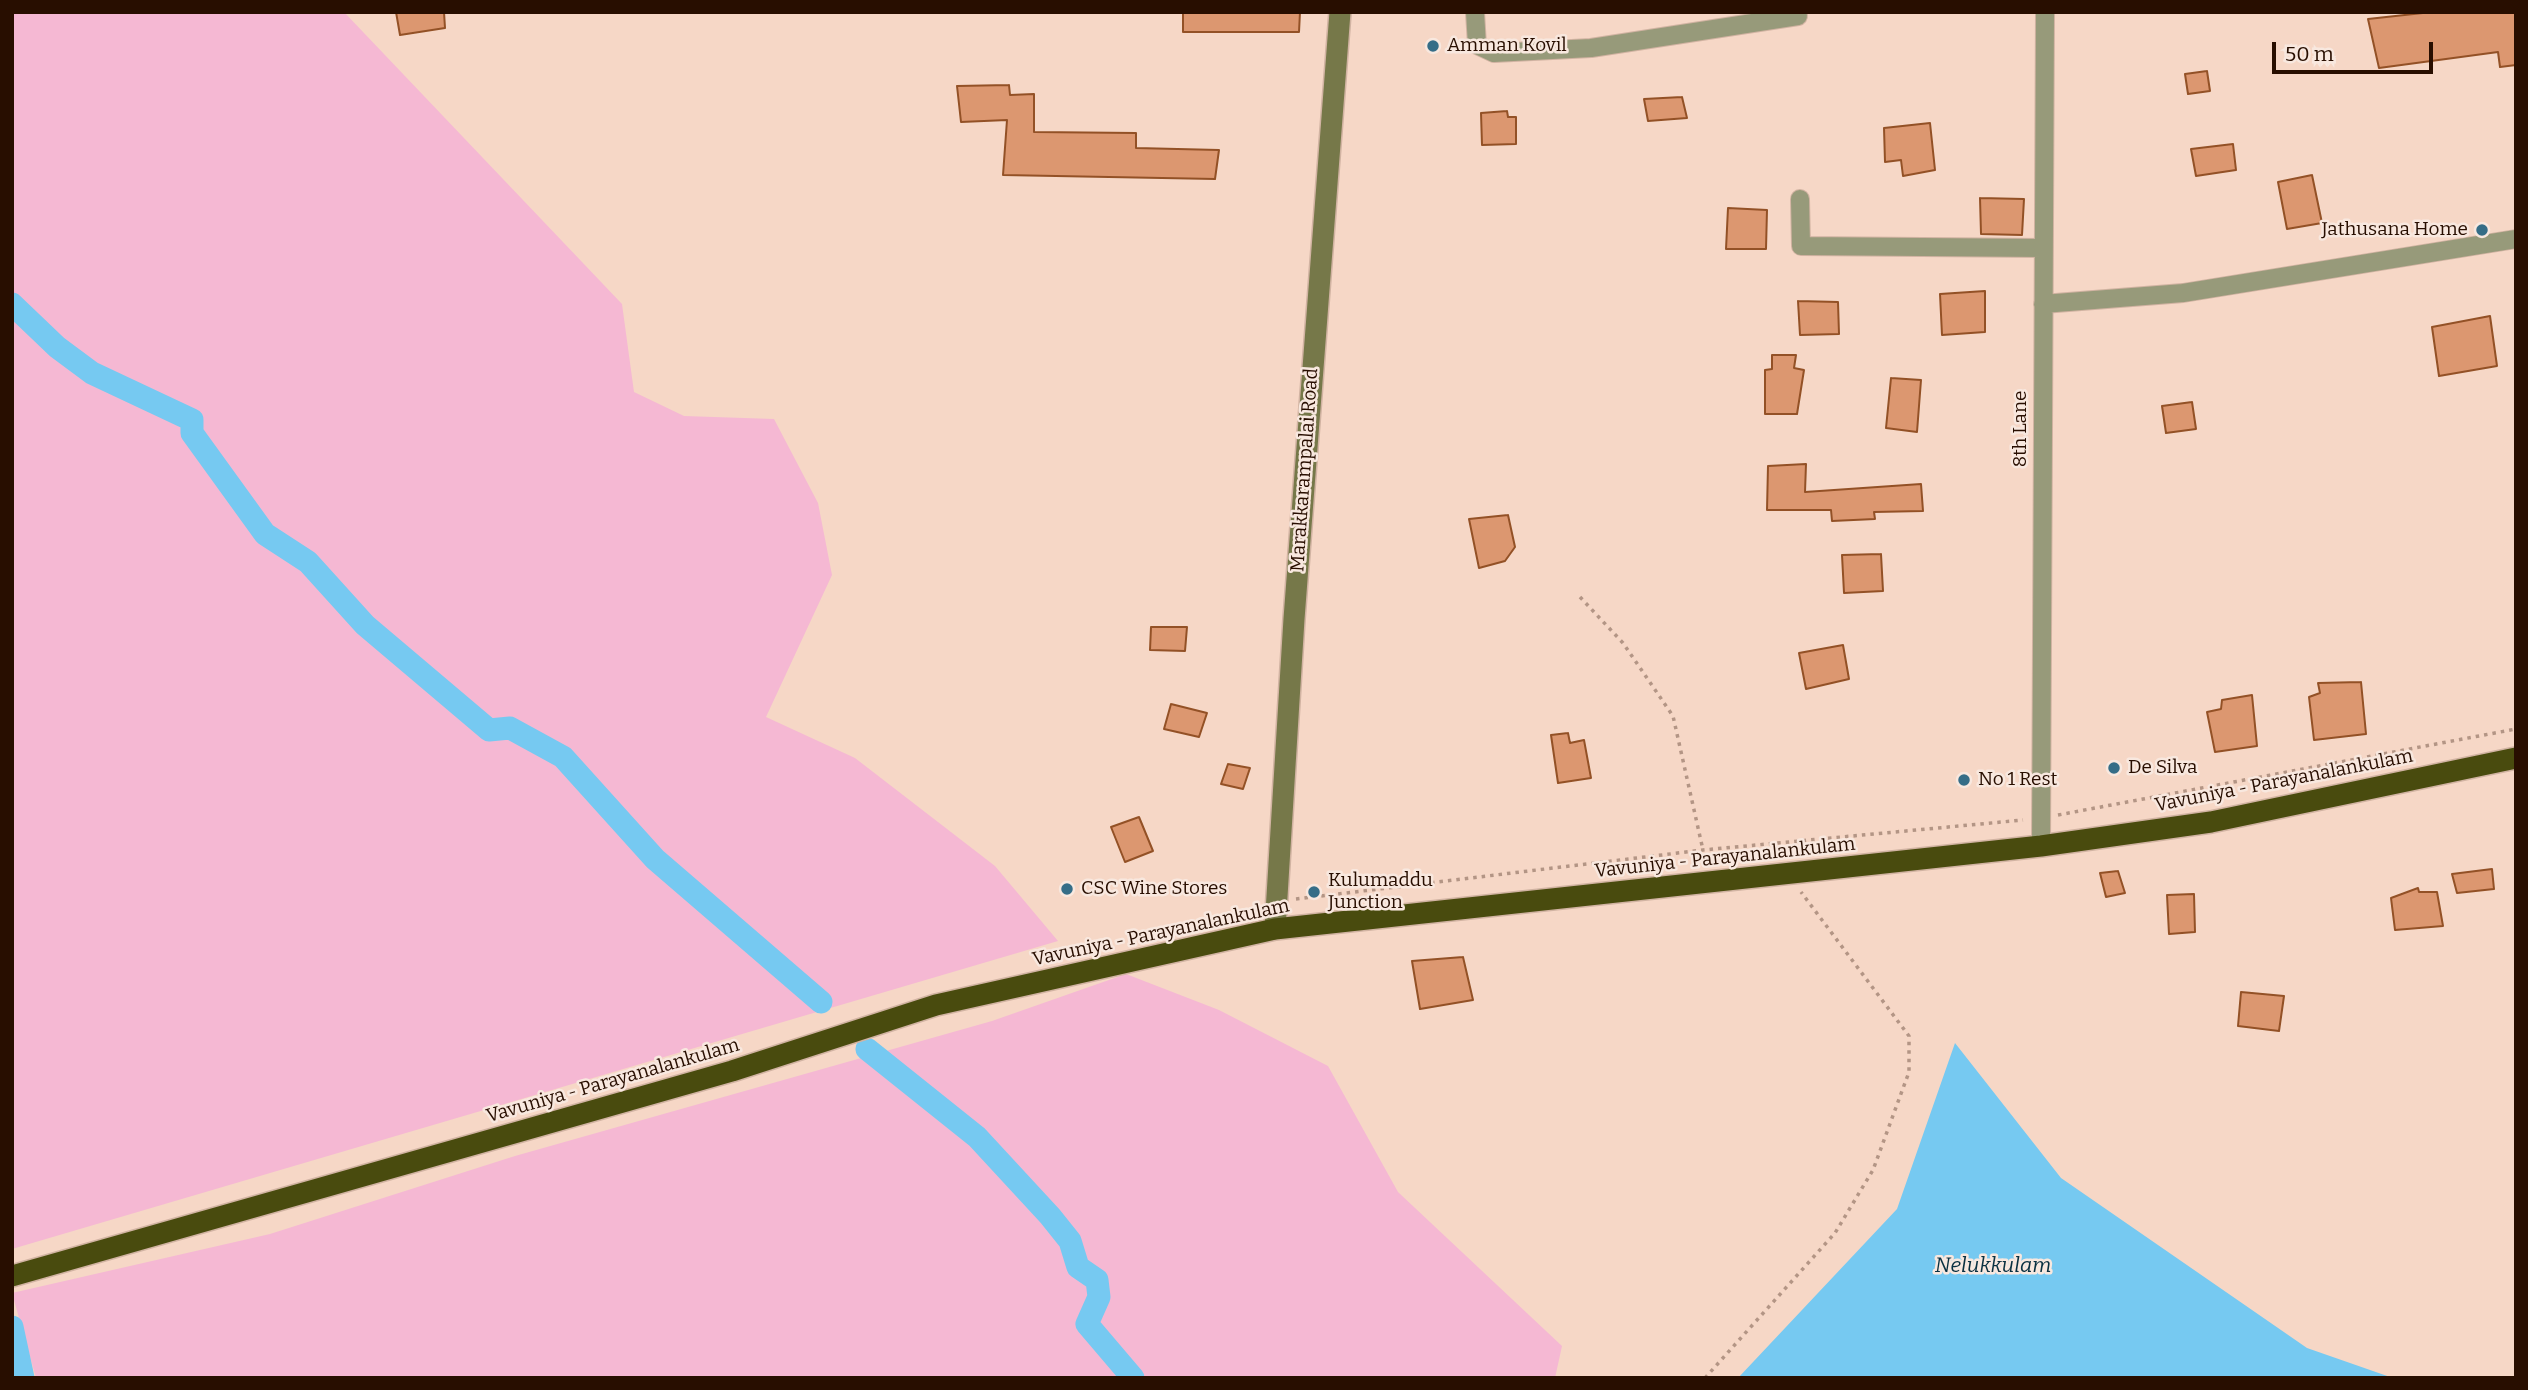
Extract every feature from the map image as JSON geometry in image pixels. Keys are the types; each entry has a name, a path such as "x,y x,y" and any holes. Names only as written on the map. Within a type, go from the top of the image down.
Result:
{"highway":[{"name":"Vavuniya - Parayanalankulam","path":"12,1276 732,1071 936,1005 1275,929 2040,846 2211,822 2516,758"}],"street":[{"name":"Marakkarampalai Road","path":"1275,929 1294,619 1340,12"},
{"path":"1475,12 1477,45 1494,53 1591,48 1798,16"},
{"name":"8th Lane","path":"2040,846 2045,12"},
{"path":"1800,199 1801,246 2043,248"},
{"path":"2043,304 2183,293 2516,239"}],"path":[{"path":"1580,597 1623,643 1673,716 1703,850"},
{"path":"1277,902 1703,850 2041,818 2516,729"},
{"path":"1705,1378 1835,1233 1873,1170 1909,1072 1909,1036 1787,874"}],"shaded area":[{"path":"12,12 344,12 622,304 634,392 684,416 774,419 818,503 832,575 766,717 855,758 995,866 1058,941 12,1249"},
{"path":"1126,974 1219,1010 1328,1066 1398,1192 1562,1346 1555,1378 36,1378 12,1293 270,1234 515,1156 992,1021"}],"water":[{"name":"Nelukkulam","path":"1955,1043 2061,1178 2307,1348 2393,1378 1738,1378 1897,1209"}],"building":[{"path":"396,12 444,12 445,28 400,35"},
{"path":"1183,12 1300,12 1299,32 1183,32"},
{"path":"2432,12 2516,12 2516,65 2500,67 2498,52 2379,68 2368,19"},
{"path":"2207,71 2210,91 2188,94 2185,74"},
{"path":"1009,85 1010,95 1034,94 1034,132 1136,133 1136,148 1219,150 1215,179 1003,175 1007,120 961,122 957,86"},
{"path":"1682,97 1687,118 1648,121 1644,99"},
{"path":"1507,111 1508,117 1516,117 1516,144 1482,145 1481,113"},
{"path":"1930,123 1935,170 1903,176 1901,160 1885,162 1884,128"},
{"path":"2233,144 2236,170 2196,176 2191,149"},
{"path":"2312,175 2322,223 2287,229 2278,182"},
{"path":"1980,198 2024,199 2022,235 1981,234"},
{"path":"1728,208 1767,210 1766,249 1726,249"},
{"path":"1985,291 1985,332 1942,335 1940,294"},
{"path":"1798,301 1838,302 1839,334 1800,335"},
{"path":"2490,316 2497,366 2439,376 2432,327"},
{"path":"1772,355 1796,355 1794,368 1804,370 1797,414 1765,414 1765,370 1772,369"},
{"path":"1891,378 1921,380 1917,432 1886,428"},
{"path":"2192,402 2196,429 2166,433 2162,406"},
{"path":"1806,464 1805,492 1921,484 1923,511 1874,512 1875,519 1832,521 1831,510 1767,510 1768,466"},
{"path":"1508,515 1515,547 1505,561 1479,568 1469,519"},
{"path":"1881,554 1883,591 1844,593 1842,555"},
{"path":"1151,627 1187,627 1185,651 1150,650"},
{"path":"1843,645 1849,679 1806,689 1799,653"},
{"path":"2361,682 2366,734 2314,740 2309,697 2320,693 2318,683"},
{"path":"2252,695 2257,746 2215,752 2207,712 2221,709 2222,700"},
{"path":"1171,704 1207,713 1199,737 1164,729"},
{"path":"1568,733 1570,743 1584,740 1591,778 1558,783 1551,735"},
{"path":"1228,764 1250,768 1243,789 1221,784"},
{"path":"1139,817 1153,851 1125,862 1111,827"},
{"path":"2492,869 2494,889 2457,893 2452,874"},
{"path":"2118,871 2125,893 2106,897 2100,873"},
{"path":"2418,888 2419,892 2437,892 2443,926 2395,930 2391,898"},
{"path":"2194,894 2195,932 2169,934 2167,895"},
{"path":"1463,957 1473,1000 1420,1009 1412,961"},
{"path":"2241,992 2284,996 2279,1031 2238,1026"}],"waterway":[{"path":"12,304 57,347 92,373 192,420 192,433 265,534 308,562 365,625 489,730 510,728 563,757 655,859 821,1002"},
{"path":"867,1049 977,1137 1050,1216 1070,1241 1078,1267 1097,1280 1099,1297 1087,1324 1133,1378"},
{"path":"12,1327 23,1378"}],"place":[{"name":"Amman Kovil","path":"1433,46"},
{"name":"Jathusana Home","path":"2482,230"},
{"name":"De Silva","path":"2114,768"},
{"name":"No 1 Rest","path":"1964,780"},
{"name":"CSC Wine Stores","path":"1067,889"},
{"name":"Kulumaddu Junction","path":"1314,892"}]}
